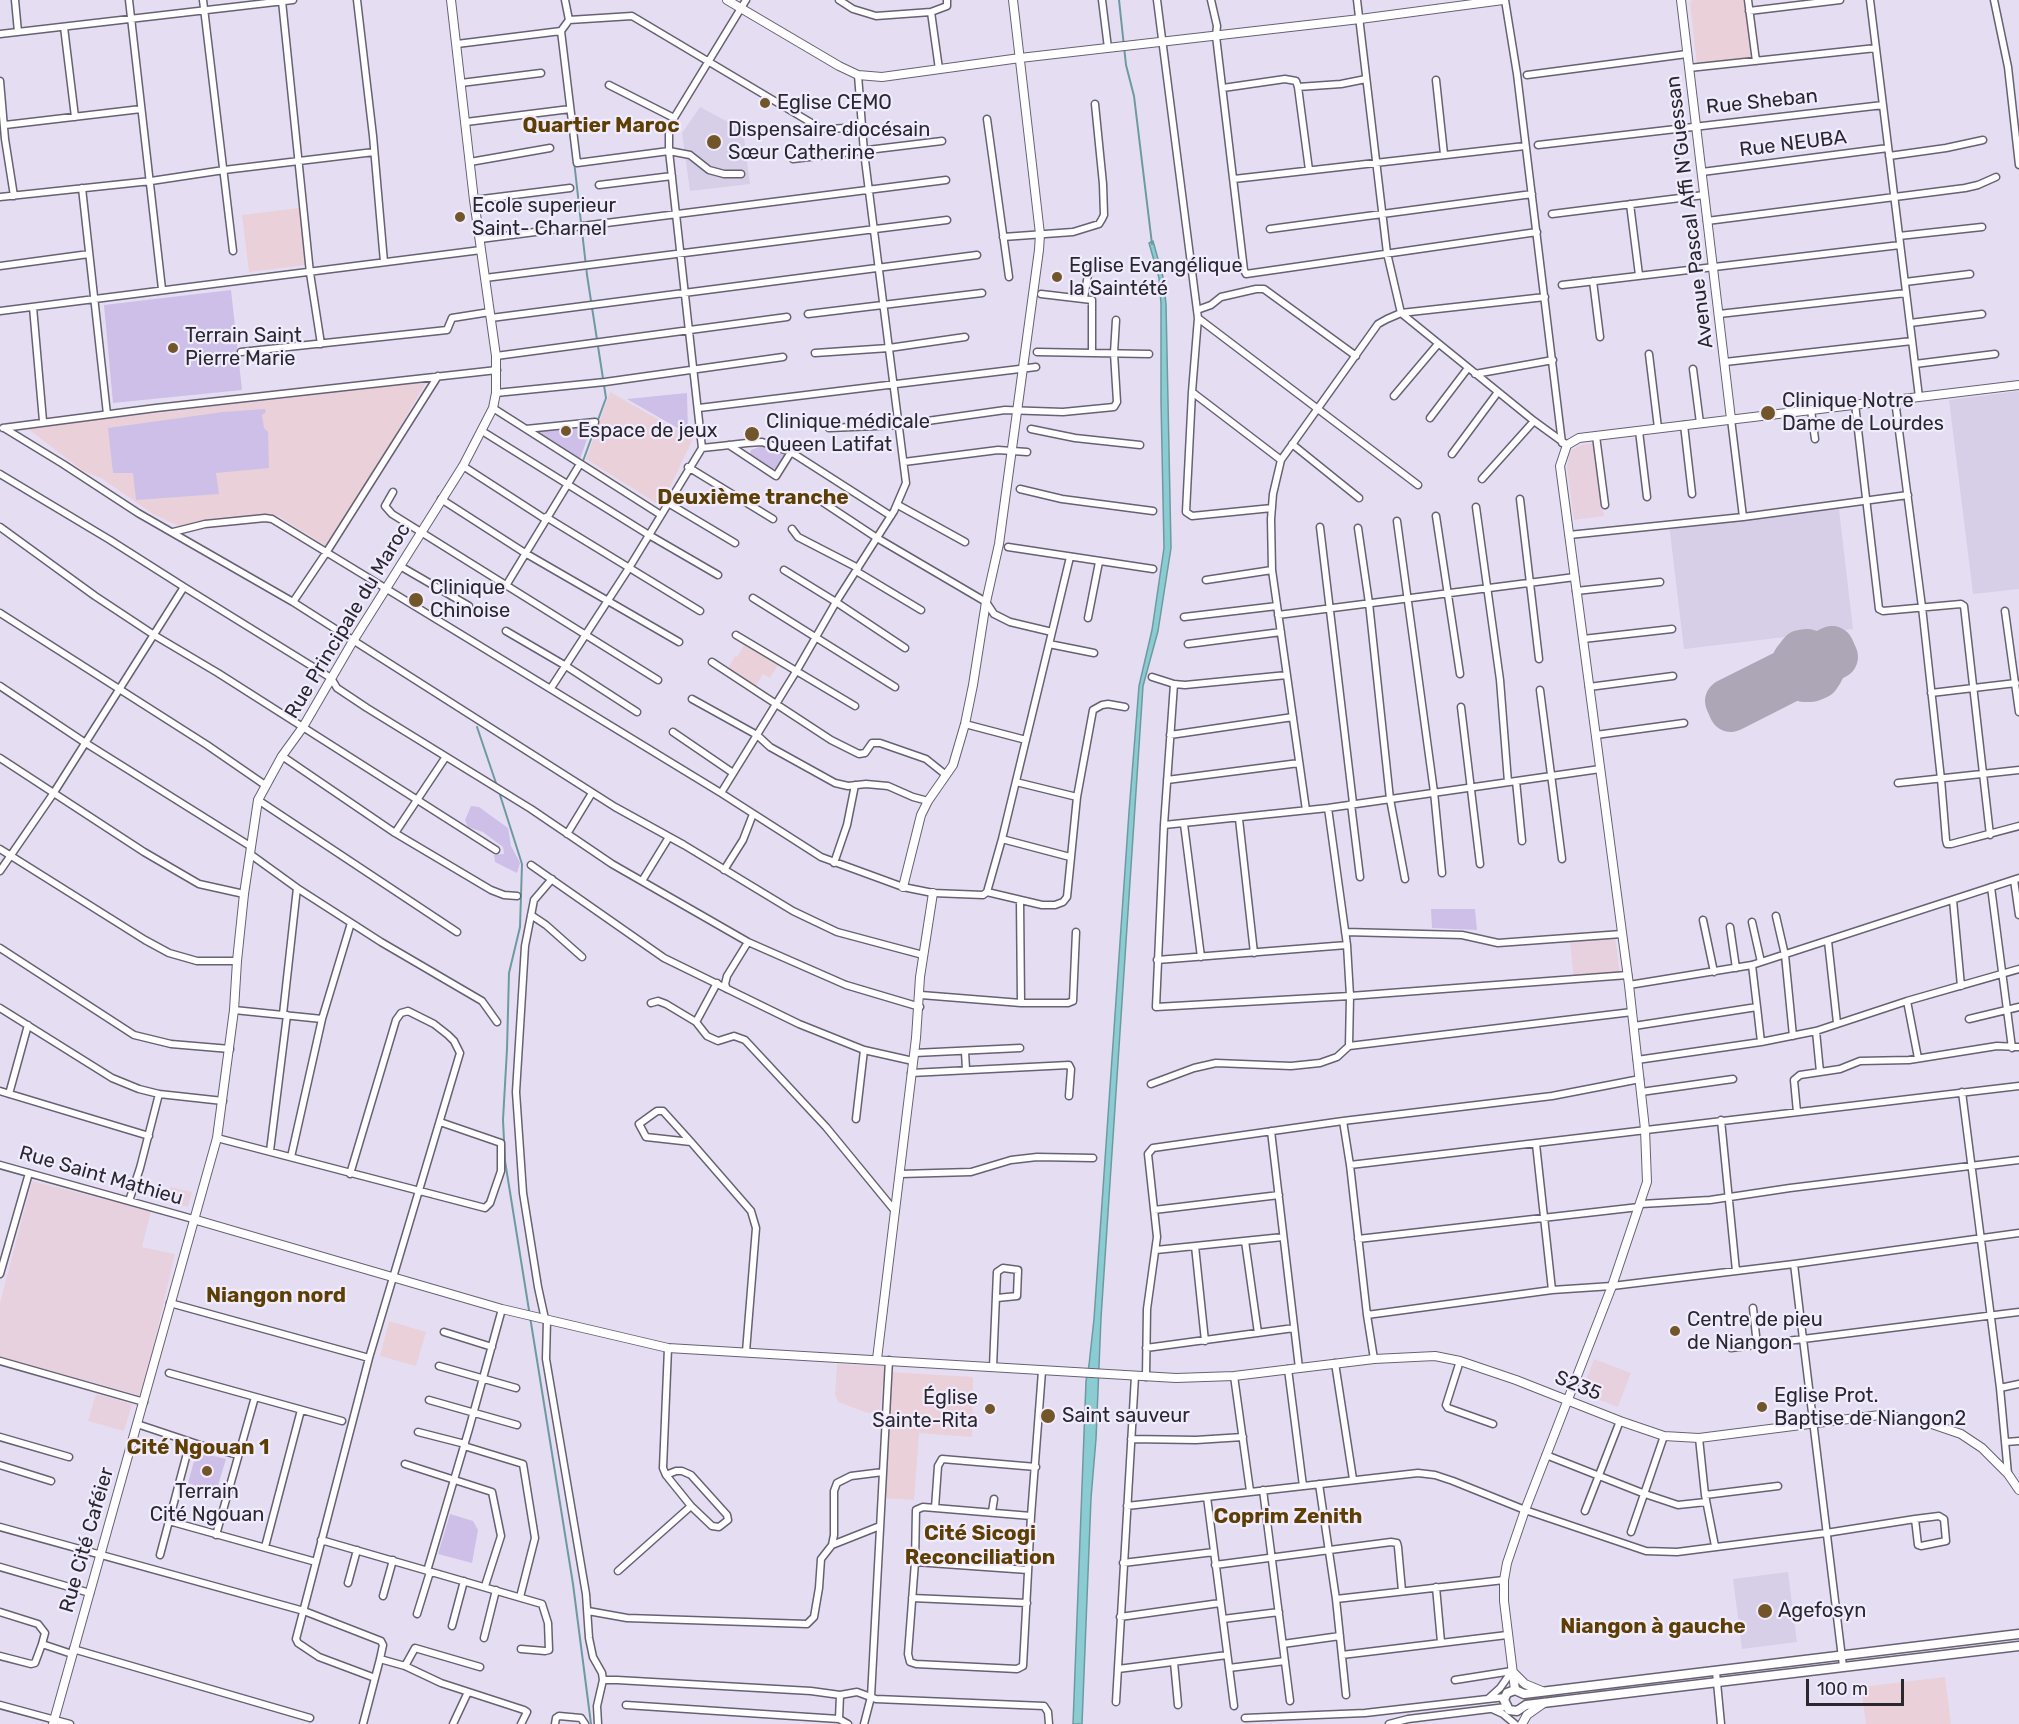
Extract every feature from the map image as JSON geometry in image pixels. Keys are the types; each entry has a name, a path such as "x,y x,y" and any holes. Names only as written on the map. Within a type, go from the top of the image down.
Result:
{"main road":[{"path":"2018,1634 1543,1692 1524,1694 1515,1690 1507,1693 1506,1707 1517,1711 1526,1705 2019,1646"},
{"path":"1524,1694 1526,1705"}],"street":[{"path":"15,0 18,32"},
{"path":"129,0 162,289"},
{"path":"203,0 233,251"},
{"path":"0,34 293,0"},
{"path":"357,0 384,262"},
{"name":"Rue Principale du Maroc","path":"182,1261 217,1138 230,1049 244,894 258,800 282,756 303,727 353,641 463,466 482,431 496,393 496,356 474,200 451,0"},
{"path":"565,0 568,20 561,31 577,163 669,151 690,155 708,170 724,174 741,174"},
{"path":"727,0 839,66 858,75 882,77 1020,58 1360,20 1504,0 1517,74 1565,444 1560,466 1628,975 1645,1129 1647,1182 1612,1286 1511,1549 1504,1580 1507,1635 1515,1690"},
{"path":"551,688 629,568 688,467 702,448 669,134 674,118 746,0"},
{"path":"839,0 854,9 876,16 931,12 947,6 947,0"},
{"path":"903,887 919,822 928,801 953,765 965,724 986,602 999,544 1040,234 1013,0"},
{"path":"1102,0 1108,48"},
{"path":"1157,0 1198,318 1186,512 1192,516 1272,508"},
{"path":"1211,0 1217,26 1216,36 1246,274 1537,232"},
{"path":"1357,0 1387,253 1401,313 1565,444"},
{"name":"Avenue Pascal Affi N'Guessan","path":"1681,0 1731,419"},
{"path":"1748,0 1756,61"},
{"path":"1749,11 1840,0"},
{"path":"1870,0 1919,397"},
{"path":"1994,0 2007,61 2019,165"},
{"path":"282,1 310,273 321,344"},
{"path":"931,12 939,69"},
{"path":"568,20 632,16 820,128 862,127"},
{"path":"64,27 75,117"},
{"path":"457,44 561,31"},
{"path":"1689,68 1876,48"},
{"path":"1527,75 1688,54"},
{"path":"461,83 541,74"},
{"path":"721,793 898,505 906,483 864,152 858,75"},
{"path":"1223,88 1285,79 1296,81 1309,170"},
{"path":"1298,87 1341,84 1366,79"},
{"path":"1436,80 1444,154"},
{"path":"0,81 5,139 14,196"},
{"path":"609,85 674,118"},
{"path":"1003,237 1084,229 1099,224 1104,215 1103,184 1095,105"},
{"name":"Rue Sheban","path":"1538,145 1883,105"},
{"path":"5,125 141,109"},
{"path":"466,122 570,109"},
{"path":"987,119 1009,277"},
{"name":"Rue NEUBA","path":"1702,172 1946,148 1983,140"},
{"path":"793,159 942,141"},
{"path":"1234,179 1525,146"},
{"path":"470,162 550,148"},
{"path":"0,197 150,181 374,152"},
{"path":"599,185 672,176"},
{"path":"1707,220 1965,188 1996,177"},
{"path":"480,239 946,180"},
{"path":"82,188 107,414"},
{"path":"474,200 570,188"},
{"path":"1270,229 1532,194"},
{"path":"1552,214 1704,195"},
{"path":"1630,204 1639,275"},
{"path":"485,278 947,220"},
{"path":"1899,236 1982,227"},
{"path":"1562,285 1900,245"},
{"path":"0,311 481,250"},
{"path":"0,266 89,254"},
{"path":"241,352 447,330 452,318 686,293 977,255"},
{"path":"1083,298 1089,269 1092,264 1099,262"},
{"path":"1905,282 1970,274"},
{"path":"1593,281 1600,337"},
{"path":"1197,310 1211,305 1221,297 1264,289 1356,356"},
{"path":"808,314 982,293"},
{"path":"1719,314 1906,293"},
{"path":"1041,294 1092,300 1092,353"},
{"path":"1306,810 1272,570 1272,508 1281,460 1378,324 1401,313 1545,297"},
{"path":"33,307 43,422"},
{"path":"1910,323 1982,314"},
{"path":"496,356 690,332 787,317"},
{"path":"1198,318 1418,485"},
{"path":"829,429 899,425 1005,410 1063,412 1114,407 1117,402 1114,353 1116,320"},
{"path":"815,353 889,348 965,337"},
{"path":"1725,362 1912,341"},
{"path":"1394,396 1438,344"},
{"path":"1037,352 1149,354"},
{"path":"1649,354 1658,428"},
{"path":"1915,364 1995,354"},
{"path":"496,393 694,370 783,357"},
{"path":"1475,374 1553,360"},
{"path":"699,408 1036,367"},
{"path":"1430,418 1468,368"},
{"path":"1692,369 1700,423"},
{"path":"2,428 497,370"},
{"path":"293,602 438,376"},
{"path":"1565,444 1579,438 2019,385"},
{"path":"1192,392 1281,460"},
{"path":"1452,454 1498,392"},
{"path":"1895,400 1922,607 1947,844 2019,826"},
{"path":"1855,405 1879,609 1883,611 1964,604 1990,835"},
{"path":"492,408 661,515"},
{"path":"1811,410 1815,439"},
{"path":"1731,419 1743,517"},
{"path":"1482,479 1534,421"},
{"path":"525,429 595,422"},
{"path":"1684,425 1692,494"},
{"path":"2,428 63,464 138,513 293,602 592,793 793,911 837,932 923,955"},
{"path":"1031,429 1075,438 1140,445"},
{"path":"482,431 718,575"},
{"path":"1639,431 1647,497"},
{"path":"1596,436 1605,505"},
{"path":"702,448 762,442 791,452 891,516"},
{"path":"1292,444 1359,498"},
{"path":"729,445 773,476 778,475 791,452"},
{"path":"904,462 998,450 1027,452"},
{"path":"507,584 580,464"},
{"path":"463,466 700,611"},
{"path":"688,467 773,519"},
{"path":"0,474 331,678 337,688 367,708 531,809 642,881 748,942 846,986 920,1007"},
{"path":"1020,489 1062,499 1154,511"},
{"path":"393,492 386,503 386,509 420,533 507,584 658,680"},
{"path":"1569,535 1743,517 1908,495"},
{"path":"815,496 877,538 986,602 993,614 1010,622 1052,632"},
{"path":"441,499 525,553 680,642"},
{"path":"1520,499 1539,659"},
{"path":"668,503 735,543"},
{"path":"898,505 965,542"},
{"path":"1476,507 1512,782 1522,841"},
{"path":"1436,516 1460,674"},
{"path":"172,532 205,524 265,518 278,522 834,863 903,887 933,893 979,896 987,892 1042,905 1063,902 1067,897 1077,797 1093,710 1108,704 1125,707"},
{"path":"1397,521 1434,792 1442,873"},
{"path":"0,527 95,596 154,635 496,850"},
{"path":"1320,527 1360,877"},
{"path":"1358,528 1369,603 1390,799 1405,879"},
{"path":"792,529 798,537 921,610"},
{"path":"1008,547 1152,569"},
{"path":"987,892 1002,839 1070,557"},
{"path":"1088,618 1099,562"},
{"path":"400,566 469,606"},
{"path":"784,570 837,602 905,648"},
{"path":"1206,580 1272,570"},
{"path":"1278,615 1575,577"},
{"path":"1576,591 1660,582"},
{"path":"0,871 53,794 184,586"},
{"path":"753,598 896,687"},
{"path":"1184,617 1277,606"},
{"path":"2005,611 2019,712"},
{"path":"0,614 207,745 265,785"},
{"path":"1583,639 1672,629"},
{"path":"506,631 637,712"},
{"path":"1188,644 1281,632"},
{"path":"736,635 855,706"},
{"path":"1049,644 1094,653"},
{"path":"712,662 831,740 859,754 865,753 872,743 880,743 926,759 946,775"},
{"path":"1152,677 1185,686 1287,675"},
{"path":"1589,687 1673,676"},
{"path":"1931,693 2016,683"},
{"path":"1174,684 1164,825 1156,1008 1628,975"},
{"path":"0,686 250,850 297,888 439,977 479,999 497,1022"},
{"path":"1540,690 1562,859"},
{"path":"692,699 757,735 770,747 812,772 835,783 848,786 866,784 888,786 928,801"},
{"path":"1461,708 1480,864"},
{"path":"1170,735 1293,717"},
{"path":"1596,735 1684,723"},
{"path":"965,724 1026,740"},
{"path":"673,732 734,773"},
{"path":"282,756 395,833 490,890 504,895 517,896"},
{"path":"0,758 144,852 199,884 244,894"},
{"path":"395,833 446,758"},
{"path":"1167,780 1299,764"},
{"path":"1164,825 1239,819 1600,769"},
{"path":"1898,783 2019,770"},
{"path":"1016,782 1077,797"},
{"path":"834,863 847,825 855,785"},
{"path":"567,834 592,793"},
{"path":"258,800 457,932"},
{"path":"1328,807 1347,945 1350,996 1349,1046"},
{"path":"724,870 741,845 753,814"},
{"path":"1239,819 1254,953"},
{"path":"1184,824 1201,957"},
{"path":"642,881 669,837"},
{"path":"1002,839 1070,857"},
{"path":"0,849 169,953 197,961 237,962"},
{"path":"531,865 664,958 799,1024 864,1050 914,1057 1020,1048"},
{"path":"552,879 534,900 525,946 516,1092 523,1193 538,1287 546,1319 546,1359 588,1611 592,1657 602,1673 603,1680 597,1706 598,1724"},
{"path":"1629,985 1752,965 2016,879 2019,915"},
{"path":"270,1151 297,888"},
{"path":"1797,1112 1794,1080 1796,1077 1840,1069 1860,1061 1918,1058 1997,1046 2016,1047 2007,1010 1991,888"},
{"path":"877,1359 920,1007 923,955 933,893"},
{"path":"1020,900 1022,1003"},
{"path":"1953,900 1961,986"},
{"path":"531,915 546,925 582,957"},
{"path":"1776,916 1785,955 1793,1036"},
{"path":"1703,920 1714,972"},
{"path":"1752,922 1761,962"},
{"path":"291,1157 322,1019 351,923"},
{"path":"1730,927 1737,968"},
{"path":"921,995 1022,1003 1068,1003 1073,1001 1076,932"},
{"path":"1345,932 1462,935 1498,943 1622,934"},
{"path":"1828,941 1836,1023"},
{"path":"728,990 725,984 727,976 748,942"},
{"path":"1157,960 1347,945"},
{"path":"0,948 134,1035 171,1044 230,1049"},
{"path":"1752,965 1761,1042"},
{"path":"1637,1060 1761,1042 1816,1031 1907,1001 2019,969"},
{"path":"696,1022 717,983"},
{"path":"651,1003 658,1001 666,1004 696,1022 707,1036 718,1041 734,1036 746,1040 826,1127 896,1211"},
{"path":"1907,1001 1918,1058"},
{"path":"1634,1026 1757,1007"},
{"path":"1968,1019 2019,1007"},
{"path":"0,1008 112,1078 159,1094 223,1101"},
{"path":"234,1010 322,1019"},
{"path":"350,1174 396,1020 404,1011 408,1011 434,1024 454,1041 459,1049 459,1056 369,1358 296,1639 301,1647 319,1657 375,1678"},
{"path":"1152,1084 1194,1068 1216,1063 1291,1066 1320,1063 1337,1057 1349,1046 1632,1012"},
{"path":"9,1094 28,1025"},
{"path":"1816,1031 1820,1072"},
{"path":"856,1119 864,1050"},
{"path":"964,1052 966,1069"},
{"path":"911,1073 1069,1065 1071,1069 1070,1096"},
{"path":"1146,1377 1148,1309 1156,1250 1156,1225 1148,1154 1153,1148 1342,1121 1552,1096 1640,1079"},
{"path":"1641,1092 1733,1079"},
{"path":"1350,1165 2019,1086"},
{"path":"0,1092 148,1136"},
{"path":"1962,1092 2000,1388 2008,1474"},
{"path":"129,1201 159,1094"},
{"path":"691,1142 646,1137 639,1124 660,1110 691,1142 752,1211 756,1228 747,1352"},
{"path":"1721,1120 1736,1271"},
{"path":"1342,1121 1350,1165 1366,1315 1374,1359"},
{"path":"217,1138 485,1208 490,1203 501,1171 500,1142 440,1122"},
{"path":"1271,1131 1299,1368"},
{"path":"1536,1144 1552,1290"},
{"path":"900,1174 971,1172 1011,1160 1037,1157 1093,1158"},
{"path":"1358,1239 1691,1202 2019,1160"},
{"name":"Rue Saint Mathieu","path":"0,1165 193,1219"},
{"path":"0,1274 28,1173"},
{"path":"1154,1210 1279,1195"},
{"name":"S235","path":"193,1219 502,1309 668,1348 1191,1378 1234,1376 1422,1355 1460,1360 1664,1436 1699,1438 1880,1415 1923,1421 1960,1434 1982,1448 2008,1474 2019,1490"},
{"path":"1366,1315 1552,1290 1612,1286 1794,1264 2019,1233"},
{"path":"1156,1250 1283,1238"},
{"path":"1245,1241 1258,1334"},
{"path":"1195,1246 1205,1341"},
{"name":"Rue Cité Caféier","path":"53,1722 182,1261"},
{"path":"1794,1264 1843,1666"},
{"path":"993,1367 997,1272 1003,1268 1018,1270 1017,1296 997,1298"},
{"path":"170,1303 369,1358"},
{"path":"1753,1308 1757,1345"},
{"path":"417,1614 502,1309"},
{"path":"1731,1348 2019,1312"},
{"path":"1146,1348 1294,1328"},
{"path":"444,1332 492,1347"},
{"path":"666,1475 682,1471 691,1475 727,1515 728,1520 719,1527 712,1526 691,1506 666,1475 662,1458 668,1348"},
{"path":"864,1724 871,1697 889,1360"},
{"path":"1460,1360 1446,1405 1448,1408 1493,1424"},
{"path":"0,1361 144,1402"},
{"path":"1335,1363 1353,1479"},
{"path":"439,1366 516,1388"},
{"path":"1288,1370 1303,1486"},
{"path":"1031,1516 922,1507 916,1510 915,1562 908,1654 910,1662 1017,1669 1023,1666 1042,1371"},
{"path":"169,1373 342,1421"},
{"path":"1116,1702 1135,1376"},
{"path":"1234,1376 1250,1491"},
{"path":"2000,1388 2019,1384"},
{"path":"216,1535 255,1397"},
{"path":"429,1400 518,1425"},
{"path":"265,1547 302,1410"},
{"path":"1585,1510 1620,1421"},
{"path":"137,1424 238,1455"},
{"path":"418,1432 523,1464 536,1538 520,1597"},
{"path":"1631,1532 1664,1436"},
{"path":"0,1437 69,1457"},
{"path":"1131,1439 1196,1440 1243,1437"},
{"path":"1699,1438 1714,1546"},
{"path":"2006,1442 2019,1441"},
{"path":"160,1555 190,1442"},
{"path":"1546,1455 1678,1505 1778,1486"},
{"path":"935,1508 938,1466 942,1459 1036,1467"},
{"path":"405,1464 492,1492 501,1536 485,1586"},
{"path":"0,1466 51,1481"},
{"path":"588,1611 627,1618 807,1624 814,1617 821,1559 832,1545 834,1491 837,1483 851,1476 883,1472"},
{"path":"1127,1506 1418,1473 1435,1475 1525,1510 1646,1551 1677,1552 1915,1519 1942,1517 1946,1541 1918,1545 1915,1519"},
{"path":"1319,1484 1336,1599 1346,1695"},
{"path":"1263,1490 1290,1701"},
{"path":"1207,1497 1234,1706"},
{"path":"992,1512 994,1500"},
{"path":"618,1571 691,1506"},
{"path":"169,1521 316,1562"},
{"path":"832,1545 880,1526"},
{"path":"0,1527 304,1611 381,1641 383,1645 380,1659 363,1724"},
{"path":"321,1540 542,1604 550,1644 549,1650 521,1649"},
{"path":"1215,1565 1391,1542 1397,1543 1402,1591"},
{"path":"348,1583 357,1550"},
{"path":"1124,1563 1214,1552"},
{"path":"383,1596 393,1560"},
{"path":"915,1562 1028,1570"},
{"path":"0,1567 90,1593"},
{"path":"1336,1599 1504,1580"},
{"path":"452,1626 464,1581"},
{"path":"1436,1587 1441,1642"},
{"path":"484,1638 496,1590"},
{"path":"912,1598 1027,1603"},
{"path":"1120,1617 1220,1603"},
{"path":"0,1612 38,1624 45,1633 35,1664 0,1656"},
{"path":"1223,1619 1279,1612"},
{"path":"1342,1655 1507,1635"},
{"path":"1283,1644 1340,1636"},
{"path":"42,1644 310,1718"},
{"path":"405,1666 415,1648 480,1667"},
{"path":"1118,1669 1227,1655"},
{"path":"380,1659 405,1666 441,1683 527,1712 521,1724"},
{"path":"1229,1668 1285,1661"},
{"path":"1174,1662 1178,1705"},
{"path":"1455,1680 1512,1671"},
{"path":"1512,1671 1525,1684 1543,1692"},
{"path":"1488,1699 1500,1688 1512,1671"},
{"path":"1716,1672 1721,1724"},
{"path":"603,1680 794,1690 840,1695 857,1692 871,1697 1044,1706 1047,1709 1049,1724"},
{"path":"453,1724 468,1692"},
{"path":"839,1719 840,1695"},
{"path":"1245,1718 1269,1720 1365,1713 1505,1697"},
{"path":"1519,1724 1527,1715 1545,1703"},
{"path":"0,1704 53,1722 70,1724"},
{"path":"626,1706 839,1719 848,1724"},
{"path":"1389,1724 1408,1719 1506,1707"},
{"path":"1407,1709 1408,1719"},
{"path":"1491,1709 1519,1724"},
{"path":"1517,1711 1519,1724"},
{"path":"555,1724 559,1716 581,1718 585,1724"}],"shaded area":[{"path":"1692,0 1745,0 1752,58 1697,64 1690,3"},
{"name":"Dispensaire diocésain Sœur Catherine","path":"700,107 743,130 750,184 690,191 682,133"},
{"path":"299,208 306,265 249,272 242,215"},
{"path":"1153,241 1163,277 1166,304 1171,548 1158,631 1143,686 1101,1318 1082,1724 1073,1724 1086,1381 1094,1319 1129,812 1139,686 1152,630 1164,548 1161,304 1159,278 1149,243"},
{"name":"Terrain Saint Pierre Marie","path":"231,290 242,390 113,403 104,305"},
{"path":"426,382 326,546 280,517 266,514 214,518 179,526 153,514 101,478 83,471 27,428"},
{"path":"2019,391 2019,589 1973,594 1949,400"},
{"path":"610,392 693,439 661,506 586,459"},
{"path":"687,393 688,434 627,399"},
{"path":"265,409 266,412 262,415 264,428 268,432 269,468 216,473 219,494 136,500 133,473 113,473 108,428 223,412"},
{"path":"592,425 580,459 534,431"},
{"path":"1595,443 1604,516 1574,520 1567,467 1571,450 1581,445"},
{"path":"767,444 784,449 784,458 779,469 762,468 749,457 751,450"},
{"path":"1838,501 1853,629 1684,649 1669,524"},
{"path":"746,642 780,662 770,678 763,674 755,687 727,670"},
{"path":"471,806 479,807 508,828 511,846 520,863 517,873 495,862 494,855 504,854 503,847 483,832 468,827 465,820"},
{"path":"1431,909 1475,909 1477,930 1432,928"},
{"path":"1615,937 1620,975 1574,980 1570,942"},
{"path":"32,1181 151,1211 142,1247 175,1254 142,1396 0,1357 0,1303"},
{"path":"170,1187 192,1192 188,1207 166,1201"},
{"path":"389,1321 426,1332 416,1366 380,1356"},
{"path":"1594,1359 1631,1373 1618,1407 1581,1393"},
{"path":"837,1364 885,1366 880,1411 868,1413 838,1402 835,1394"},
{"path":"891,1372 973,1377 972,1437 919,1433 914,1500 883,1498"},
{"path":"96,1394 132,1404 124,1431 88,1421"},
{"name":"Terrain Cité Ngouan","path":"198,1452 226,1459 216,1492 188,1483"},
{"path":"450,1514 473,1521 478,1530 472,1563 438,1554"},
{"name":"Agefosyn","path":"1788,1572 1797,1642 1742,1649 1733,1579"},
{"path":"1945,1677 1951,1724 1866,1724 1861,1687"}],"waterway":[{"path":"1119,0 1126,65 1134,96 1152,244"},
{"path":"574,161 587,275 606,398 583,461"},
{"path":"477,727 497,786"},
{"path":"500,795 522,864 520,927 509,973 503,1120 505,1161 573,1584 591,1724"}],"runway":[{"path":"1832,648 1836,657 1823,664 1818,677 1804,680 1798,676 1731,710 1727,701 1793,668 1794,661 1801,652 1807,651 1818,655 1832,648"}],"place":[{"name":"Eglise CEMO","path":"765,103"},
{"name":"Dispensaire diocésain Sœur Catherine","path":"714,142"},
{"name":"Ecole superieur Saint- Charnel","path":"460,217"},
{"name":"Eglise Evangélique la Saintété","path":"1057,277"},
{"name":"Terrain Saint Pierre Marie","path":"173,348"},
{"name":"Clinique Notre Dame de Lourdes","path":"1768,413"},
{"name":"Espace de jeux","path":"566,431"},
{"name":"Clinique médicale Queen Latifat","path":"752,434"},
{"name":"Clinique Chinoise","path":"416,600"},
{"name":"Centre de pieu de Niangon","path":"1675,1331"},
{"name":"Eglise Prot. Baptise de Niangon2","path":"1762,1407"},
{"name":"Église Sainte-Rita","path":"990,1409"},
{"name":"Saint sauveur","path":"1048,1416"},
{"name":"Terrain Cité Ngouan","path":"207,1471"},
{"name":"Agefosyn","path":"1765,1611"}],"district":[{"name":"Quartier Maroc","path":"601,126"},
{"name":"Deuxième tranche","path":"753,498"},
{"name":"Niangon nord","path":"276,1296"},
{"name":"Cité Ngouan 1","path":"198,1448"},
{"name":"Coprim Zenith","path":"1288,1517"},
{"name":"Cité Sicogi Reconciliation","path":"980,1546"},
{"name":"Niangon à gauche","path":"1653,1627"}]}
